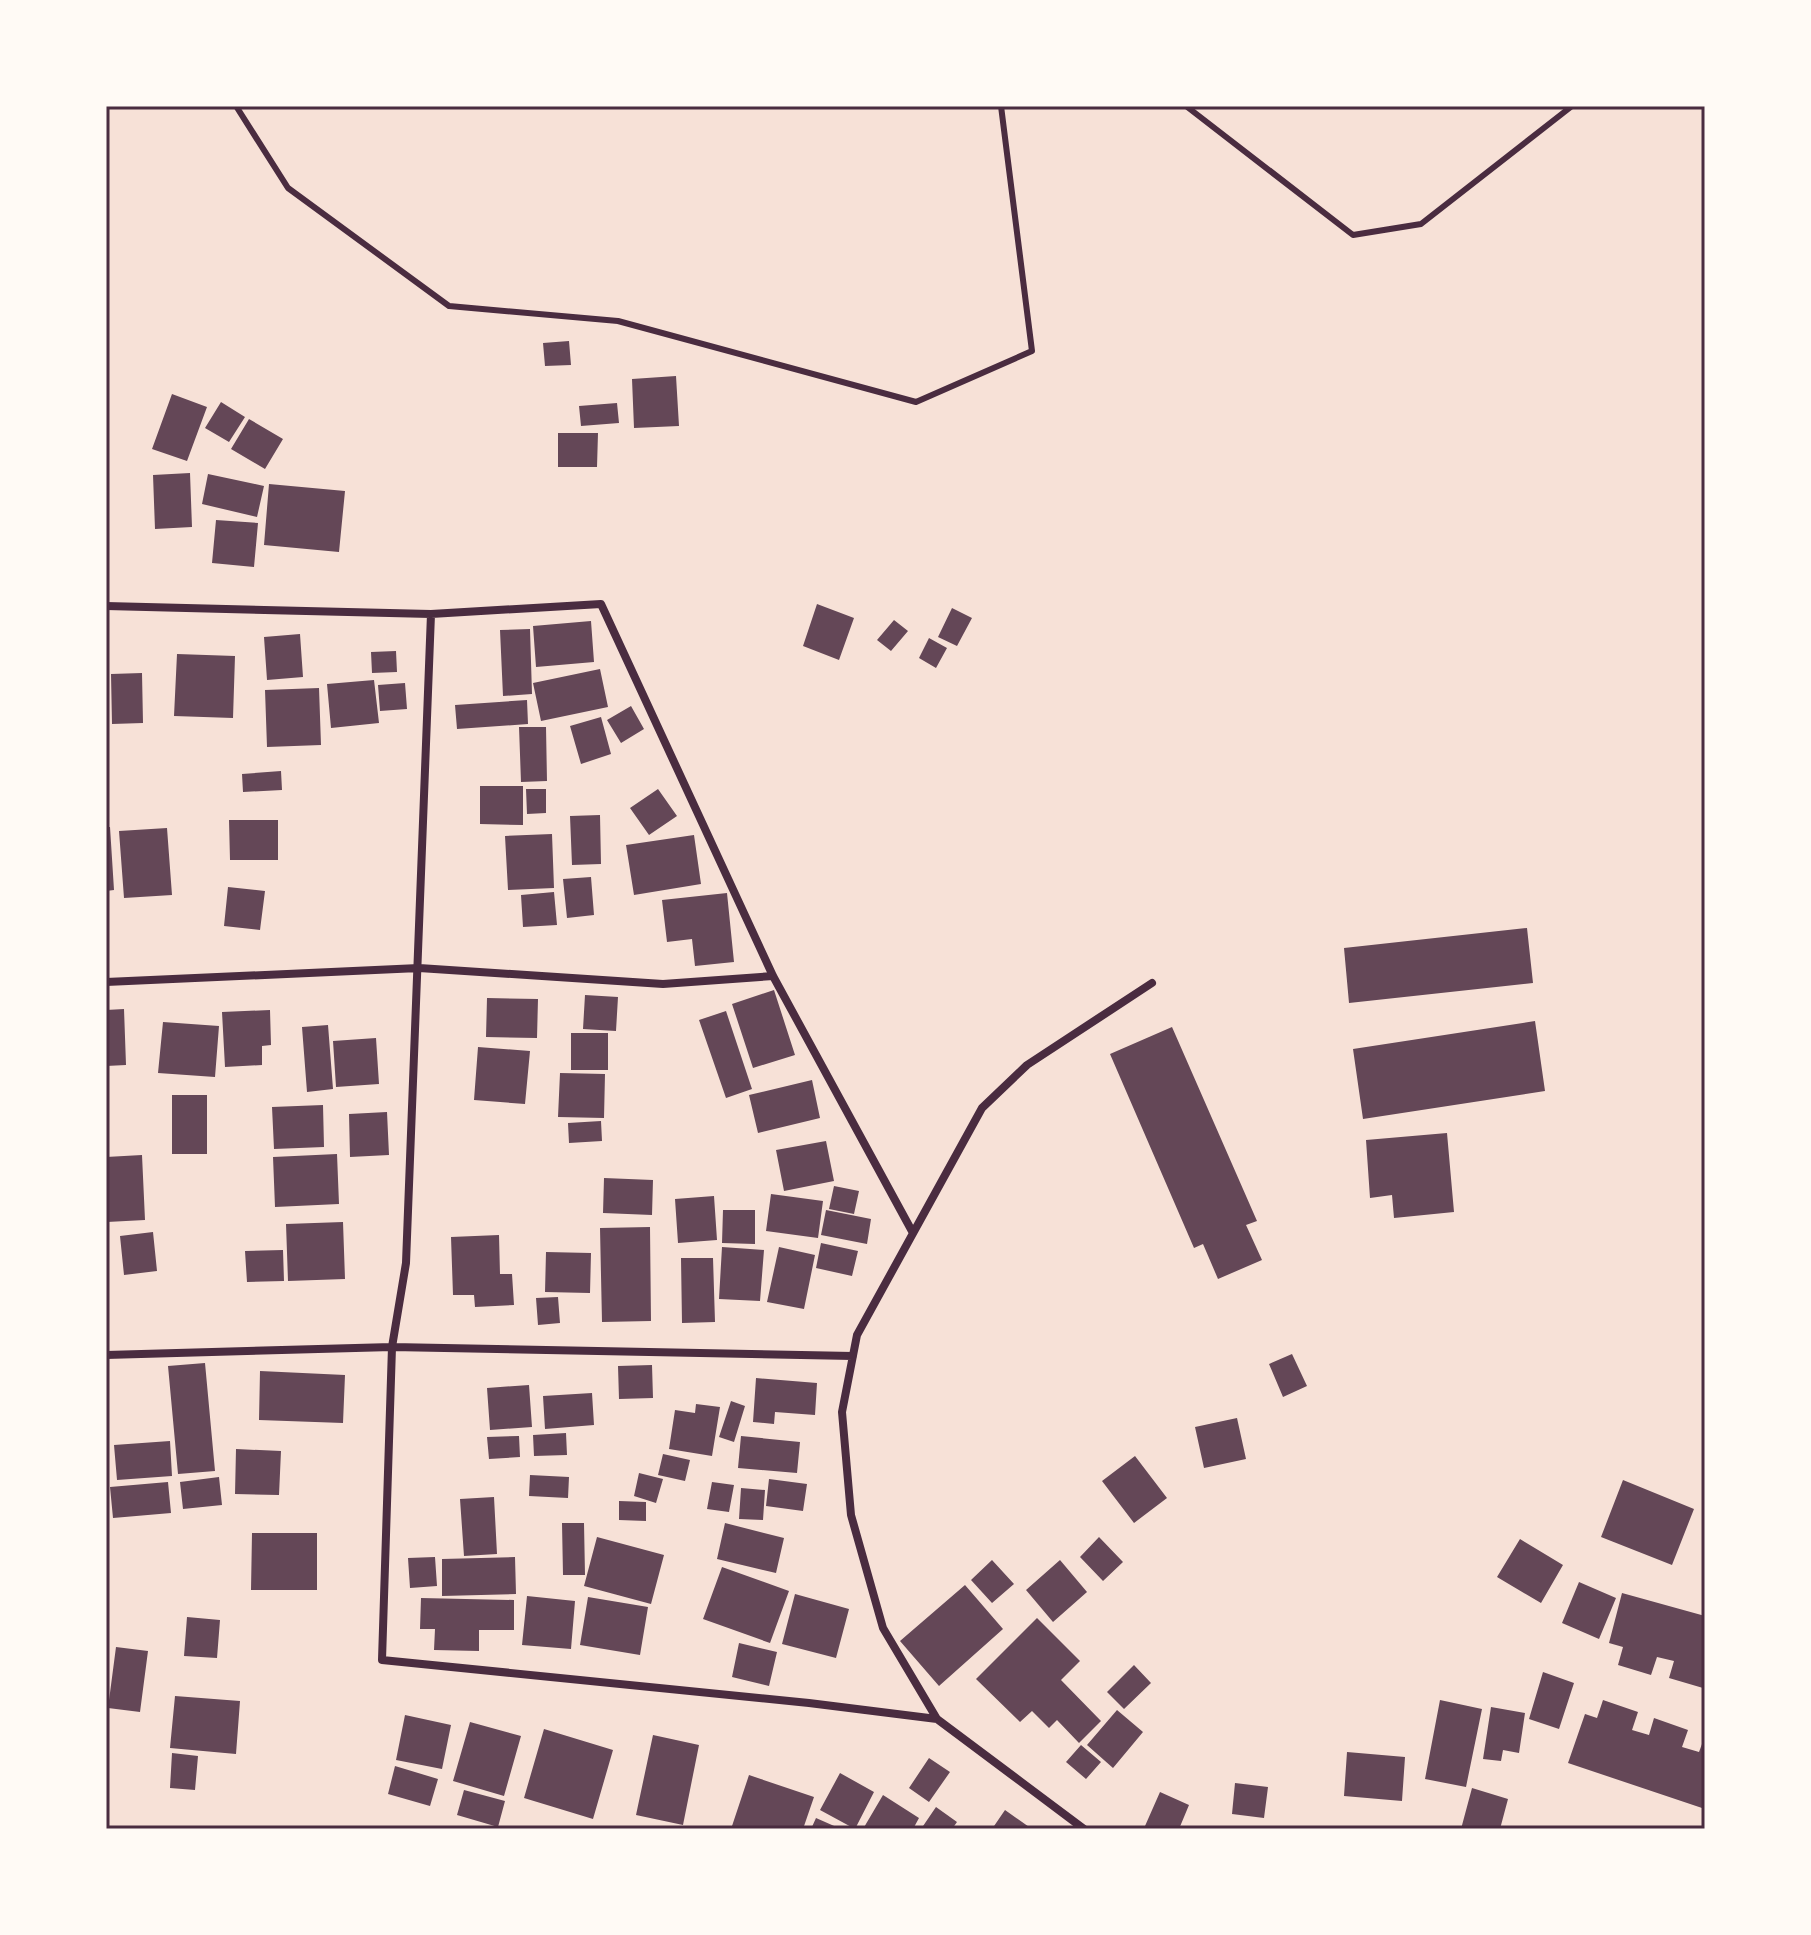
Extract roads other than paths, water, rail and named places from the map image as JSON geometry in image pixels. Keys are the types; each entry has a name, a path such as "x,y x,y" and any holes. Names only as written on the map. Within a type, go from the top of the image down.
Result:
{"street":[{"path":"106,606 431,614 601,604 773,976 913,1233"},
{"path":"431,614 406,1263 392,1347 382,1660 937,1719"},
{"path":"106,982 419,968 663,984 773,976"},
{"path":"1084,1829 937,1719 883,1628 851,1515 842,1412 857,1335 982,1108 1027,1065 1152,983"},
{"path":"106,1355 392,1347 853,1356"}],"lane":[{"path":"236,106 288,188 449,306 618,321 916,402 1032,351 1001,106"},
{"path":"1186,106 1353,235 1421,224 1572,106"}]}
